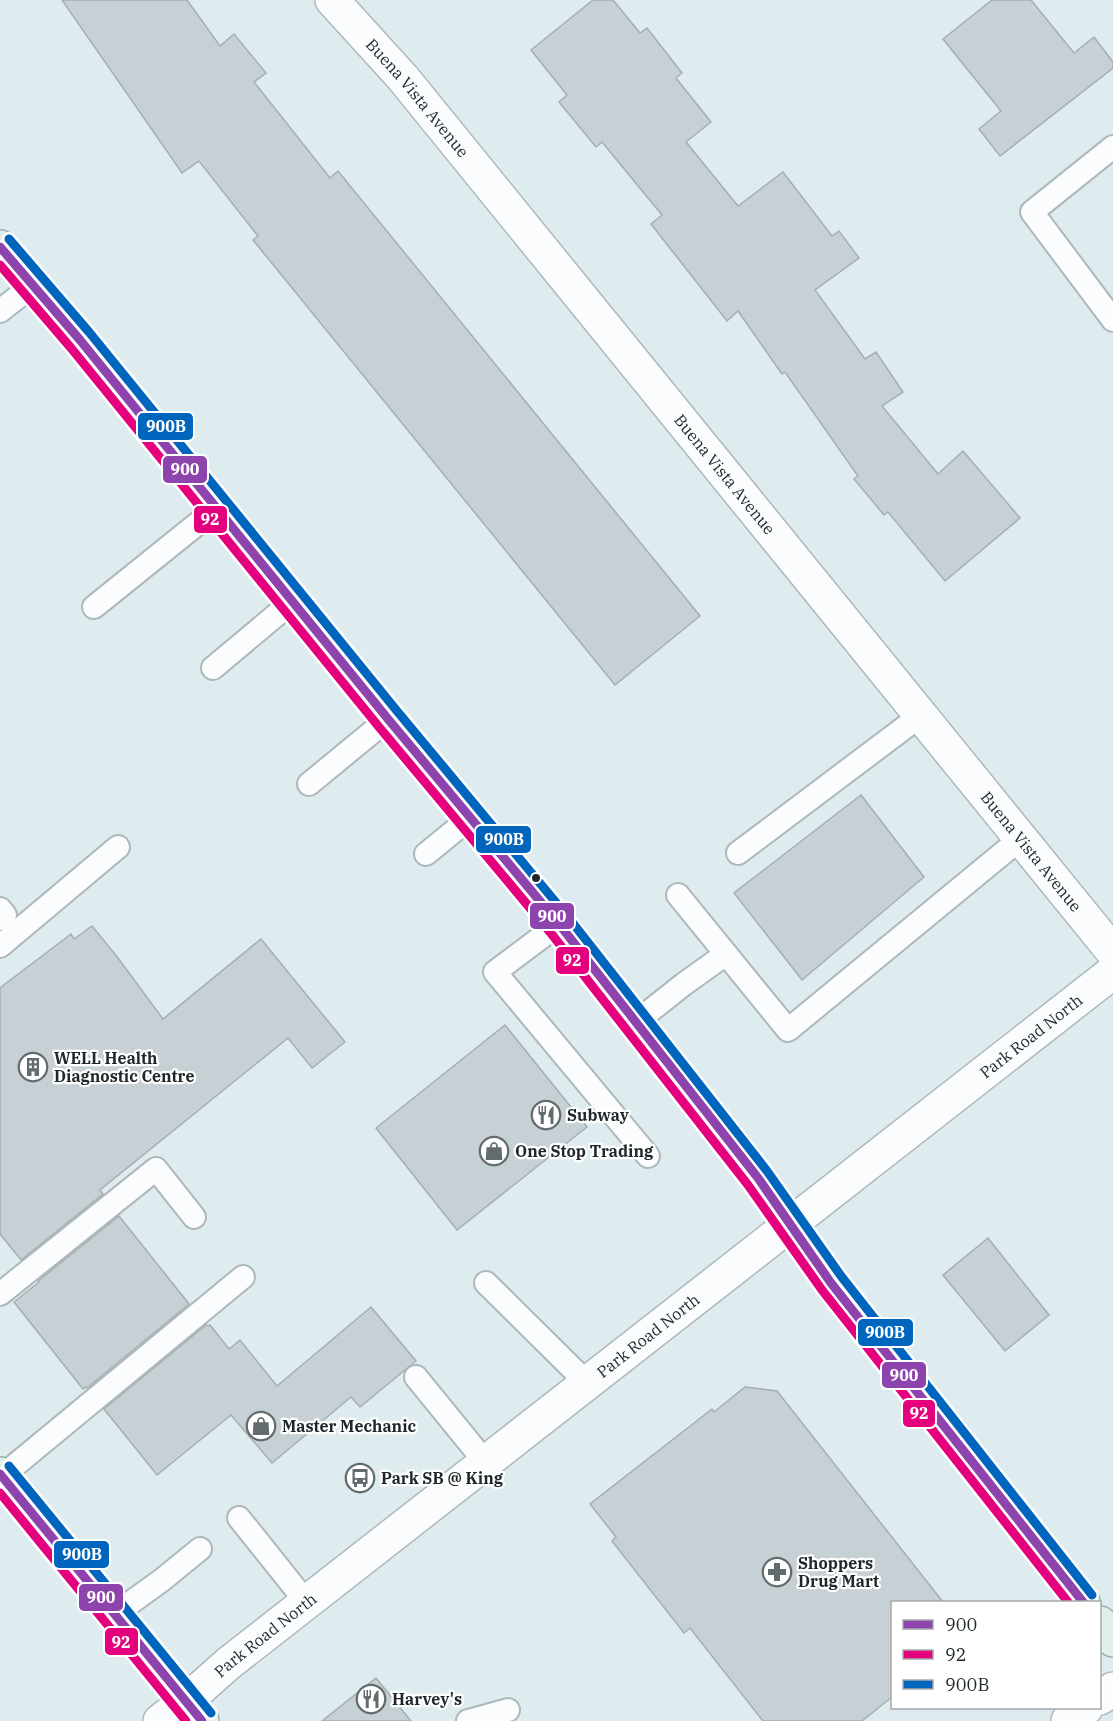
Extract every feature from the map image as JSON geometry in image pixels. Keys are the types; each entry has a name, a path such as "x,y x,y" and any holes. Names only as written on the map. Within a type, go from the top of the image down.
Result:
{"main road":[{"path":"0,247 80,340 559,924 758,1178 831,1283 1082,1601"},
{"path":"1,1475 194,1711"},
{"path":"1101,1624 1113,1640"}],"street":[{"name":"Buena Vista Avenue","path":"332,0 404,78 1113,952"},
{"name":"Park Road North","path":"160,1721 194,1711 229,1663 1113,972"},
{"path":"1068,1721 1083,1709"}],"lane":[{"path":"1113,147 1032,212 1113,320"},
{"path":"0,312 33,285"},
{"path":"94,607 217,508"},
{"path":"213,668 293,601"},
{"path":"738,853 921,716"},
{"path":"309,784 388,718"},
{"path":"426,854 470,818"},
{"path":"678,895 788,1030 1020,839"},
{"path":"0,946 118,847"},
{"path":"0,909 5,915 0,919"},
{"path":"559,924 495,972 648,1156"},
{"path":"636,1022 726,954"},
{"path":"0,1294 156,1169 194,1217"},
{"path":"1,1475 243,1278"},
{"path":"486,1283 587,1383"},
{"path":"416,1377 486,1463"},
{"path":"239,1518 307,1603"},
{"path":"115,1614 200,1550"},
{"path":"468,1721 508,1710"}],"building":[{"path":"62,0 187,0 220,46 234,34 266,73 254,82 330,178 338,171 700,616 615,685 253,240 258,236 199,161 182,173"},
{"path":"593,0 613,0 640,33 647,28 682,73 676,78 711,122 686,142 738,206 783,172 832,236 839,231 859,258 815,290 865,359 876,352 903,392 882,406 938,474 963,451 1020,518 945,581 888,512 884,515 854,479 858,476 785,372 782,374 738,311 727,321 651,224 662,215 602,142 596,147 559,102 567,95 531,50"},
{"path":"992,0 1031,0 1074,53 1094,37 1113,62 1113,68 1000,156 979,129 1001,111 943,39"},
{"path":"861,795 924,877 802,980 734,893"},
{"path":"92,926 163,1019 261,939 345,1042 312,1068 288,1038 100,1190 103,1194 21,1260 0,1234 0,988 71,934 74,939"},
{"path":"505,1025 587,1127 457,1230 376,1128"},
{"path":"119,1216 189,1304 83,1389 14,1302"},
{"path":"988,1238 1049,1315 1005,1351 943,1275"},
{"path":"371,1307 416,1361 360,1407 351,1397 272,1463 231,1415 157,1475 104,1409 206,1325 210,1325 229,1349 240,1340 277,1386"},
{"name":"Shoppers Drug Mart","path":"745,1387 777,1391 942,1601 891,1601 891,1698 862,1721 763,1721 690,1628 684,1633 612,1541 616,1537 590,1504 712,1409 714,1412"},
{"name":"Harvey's","path":"376,1678 411,1721 322,1721"}],"transit line":[{"name":"900B","path":"9,239 89,332 397,711 568,917 767,1171 841,1276 1092,1595"},
{"name":"900","path":"0,247 80,340 388,719 559,924 758,1178 831,1283 1082,1601"},
{"name":"92","path":"0,265 71,348 379,727 550,932 748,1185 822,1290 1067,1601"},
{"name":"900B","path":"9,1466 211,1713"},
{"name":"900","path":"0,1474 202,1721"},
{"name":"92","path":"0,1493 186,1721"}],"place":[{"name":"WELL Health Diagnostic Centre","path":"33,1067"},
{"name":"Subway","path":"546,1115"},
{"name":"One Stop Trading","path":"494,1151"},
{"name":"Master Mechanic","path":"261,1426"},
{"name":"Park SB @ King","path":"360,1478"},
{"name":"Shoppers Drug Mart","path":"777,1572"},
{"name":"Harvey's","path":"371,1699"}]}
